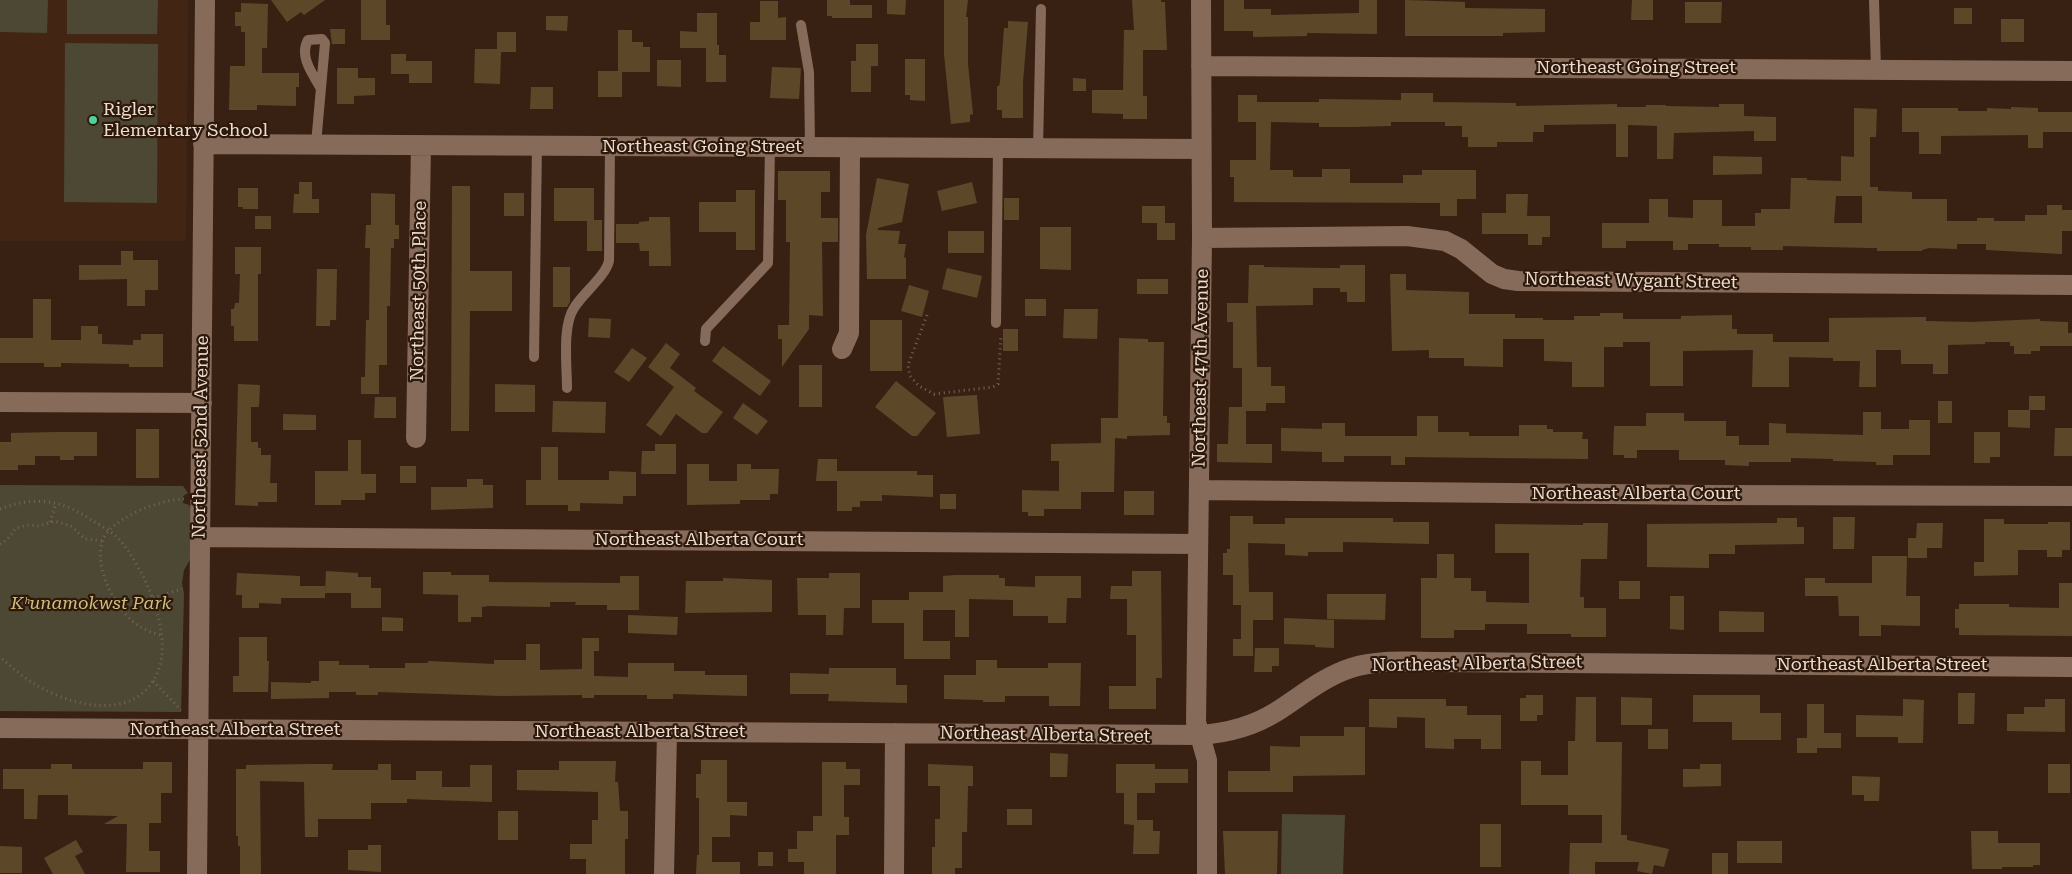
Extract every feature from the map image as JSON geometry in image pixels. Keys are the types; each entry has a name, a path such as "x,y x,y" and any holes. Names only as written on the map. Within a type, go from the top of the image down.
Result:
{"street":[{"name":"Northeast 52nd Avenue","path":"197,874 205,0"},
{"name":"Northeast 47th Avenue","path":"1201,0 1200,149 1202,238 1196,722 1207,760 1207,874"},
{"name":"Northeast Going Street","path":"1201,66 2072,71"},
{"name":"Northeast Going Street","path":"203,144 1200,149"},
{"name":"Northeast 50th Place","path":"416,438 421,145"},
{"path":"842,349 849,333 850,148"},
{"name":"Northeast Wygant Street","path":"1202,238 1406,236 1433,238 1462,250 1492,274 1504,279 1518,280 2072,285"},
{"path":"0,402 202,403"},
{"name":"Northeast Alberta Court","path":"1200,490 2072,496"},
{"name":"Northeast Alberta Court","path":"200,537 1198,544"},
{"name":"Northeast Alberta Street","path":"0,728 1200,735 1223,733 1246,727 1274,713 1327,678 1351,668 1376,663 2072,666"},
{"path":"664,874 667,732"},
{"path":"894,874 895,733"}],"lane":[{"path":"1874,0 1876,70"},
{"path":"1038,149 1040,9"},
{"path":"801,25 809,72 810,147"},
{"path":"316,144 320,87"},
{"path":"534,357 537,145"},
{"path":"567,388 567,331 569,320 574,308 605,270 609,261 610,146"},
{"path":"705,341 706,329 768,263 770,147"},
{"path":"996,323 998,149"}],"path":[{"path":"927,314 908,366 910,376 918,386 934,394 993,387 998,384 1001,330 996,323"},
{"path":"160,636 139,627 123,612 113,596 104,575 102,541 109,531 125,518 144,508 161,502 179,499 200,499"},
{"path":"0,509 16,503 36,500 56,502 81,513 117,538 143,573 153,598 162,653 159,668 153,681 141,695 124,704 105,706 78,702 53,693 32,683 0,657"},
{"path":"50,522 56,502"},
{"path":"0,544 16,528 27,525 40,526 50,522 62,522 71,526 85,539 102,541"},
{"path":"153,598 199,582"},
{"path":"153,681 199,729"}],"shaded area":[{"name":"Rigler Elementary School","path":"0,0 188,0 186,241 0,241"}],"green space":[{"path":"0,0 48,0 47,33 0,32"},
{"path":"67,0 158,0 157,34 67,34"},
{"path":"65,43 158,44 157,203 64,202"},
{"name":"Kʰunamokwst Park","path":"0,485 183,486 188,493 183,496 183,503 189,505 191,509 191,558 184,570 182,583 184,594 181,712 0,711"},
{"path":"1282,814 1345,815 1343,874 1281,874"}],"building":[{"path":"271,0 325,0 304,15 301,12 287,22"},
{"path":"361,0 386,0 386,25 390,25 390,40 361,40"},
{"path":"827,0 850,0 850,5 872,5 872,18 832,18 832,16 827,16"},
{"path":"887,0 906,0 905,15 887,14"},
{"path":"944,0 968,0 966,17 968,17 968,64 973,114 970,115 970,122 951,124 944,54"},
{"path":"1132,0 1161,0 1161,2 1165,2 1167,50 1143,50 1143,96 1147,96 1147,119 1123,119 1123,114 1092,113 1092,90 1123,90 1124,30 1134,30"},
{"path":"1224,0 1244,0 1244,9 1271,9 1271,15 1359,13 1359,0 1377,0 1377,34 1307,33 1307,36 1253,37 1253,31 1224,31"},
{"path":"1405,0 1465,2 1465,8 1545,9 1545,32 1503,33 1503,36 1405,36"},
{"path":"1632,0 1653,0 1653,20 1631,20"},
{"path":"760,1 778,1 778,18 786,17 786,40 750,40 750,22 760,22"},
{"path":"1685,2 1722,2 1721,23 1685,23"},
{"path":"241,3 268,4 267,48 262,48 262,73 299,73 299,87 296,87 296,106 257,105 257,110 229,110 230,66 245,66 245,32 241,32 241,26 235,26 235,12 241,12"},
{"path":"1954,8 1972,8 1972,24 1954,24"},
{"path":"697,13 717,13 717,45 719,45 719,55 726,55 726,82 706,82 706,48 680,48 680,31 697,32"},
{"path":"546,16 568,16 567,31 546,30"},
{"path":"2001,19 2024,19 2024,42 2001,42"},
{"path":"1008,21 1028,22 1023,82 1023,118 1002,118 1002,110 997,110 997,86 999,86 1000,82 1004,28 1008,28"},
{"path":"330,29 345,29 345,44 332,44"},
{"path":"618,30 632,30 632,42 643,42 643,47 650,47 650,72 622,72 622,97 598,97 598,71 618,71"},
{"path":"497,32 516,32 516,52 501,52 500,84 474,83 475,49 497,49"},
{"path":"856,44 878,44 878,66 871,66 871,92 851,92 851,61 856,61"},
{"path":"391,54 406,54 406,61 432,61 432,83 409,83 409,74 391,74"},
{"path":"905,59 925,59 925,101 910,100 910,95 905,95"},
{"path":"657,60 681,60 681,87 657,86"},
{"path":"772,67 801,68 799,99 770,98"},
{"path":"337,68 358,68 358,78 375,78 375,95 354,96 354,104 337,104"},
{"path":"1073,78 1086,79 1086,91 1073,91"},
{"path":"531,87 553,87 553,109 530,109"},
{"path":"1401,93 1433,93 1433,102 1516,103 1516,106 1617,104 1617,107 1666,105 1719,107 1719,104 1744,104 1744,116 1776,117 1776,141 1754,141 1754,131 1674,133 1673,159 1657,159 1657,126 1628,125 1628,157 1616,157 1616,124 1544,125 1544,132 1533,132 1533,142 1497,142 1497,147 1468,147 1468,137 1462,137 1462,126 1445,126 1445,122 1391,122 1391,126 1319,127 1319,123 1271,122 1270,170 1293,170 1293,177 1322,177 1322,169 1350,169 1350,183 1403,183 1403,175 1422,175 1422,170 1476,170 1476,199 1457,199 1457,216 1440,216 1440,203 1234,202 1234,177 1230,177 1230,160 1256,160 1256,122 1238,122 1238,95 1257,95 1257,102 1319,102 1319,99 1401,100"},
{"path":"2011,107 2038,108 2038,112 2072,112 2072,132 2043,132 2043,148 2028,148 2028,135 1941,136 1941,154 1919,154 1919,132 1902,132 1902,108 1958,108 1958,111 1987,111 1987,108 2011,109"},
{"path":"1854,108 1877,109 1876,137 1870,137 1870,187 1878,187 1878,191 1912,192 1912,199 1947,199 1947,221 1977,221 1977,218 1994,218 1994,221 2025,221 2025,215 2047,215 2047,205 2062,205 2062,210 2072,210 2072,231 2062,231 2062,254 1986,250 1986,244 1957,244 1957,249 1929,248 1922,251 1877,251 1877,248 1783,246 1783,250 1751,250 1751,247 1719,247 1719,244 1688,244 1688,250 1673,250 1673,241 1626,241 1626,248 1602,248 1602,223 1649,223 1649,199 1668,199 1668,217 1693,218 1693,200 1722,200 1722,226 1755,226 1755,213 1761,213 1761,209 1790,209 1791,178 1841,181 1841,156 1854,157","holes":["1836,196 1862,196 1862,223 1834,223"]},
{"path":"1713,156 1762,157 1762,174 1713,175"},
{"path":"778,171 830,171 830,192 821,192 821,218 838,218 838,242 822,242 823,316 809,315 809,329 782,367 782,339 778,339 778,325 789,325 790,242 786,242 786,200 778,200"},
{"path":"877,178 909,184 902,222 878,228 878,230 900,231 898,244 906,244 904,257 906,258 906,279 867,279 866,235"},
{"path":"299,182 312,182 312,199 319,199 319,213 293,213 294,194 299,194"},
{"path":"972,182 977,203 942,211 937,191"},
{"path":"452,186 470,186 470,271 512,271 512,311 470,311 469,431 451,431"},
{"path":"238,188 258,188 258,209 238,207"},
{"path":"554,188 594,188 594,220 602,220 602,251 587,251 587,221 554,221"},
{"path":"736,190 755,190 755,250 736,250 736,232 699,232 699,202 736,202"},
{"path":"371,193 395,194 395,225 399,225 399,239 394,239 394,248 391,248 390,306 387,306 387,365 379,365 379,394 361,394 361,377 365,377 366,320 369,320 370,248 365,248 366,225 371,225"},
{"path":"504,193 524,193 524,216 504,216"},
{"path":"1506,194 1528,194 1527,216 1550,216 1550,237 1542,237 1542,245 1528,245 1528,234 1482,234 1482,213 1506,213"},
{"path":"1004,198 1019,198 1019,220 1004,220"},
{"path":"1142,206 1165,206 1165,223 1175,223 1175,240 1157,240 1157,223 1142,223"},
{"path":"255,216 271,216 271,229 255,229"},
{"path":"649,217 670,217 671,266 649,266 649,251 640,251 639,243 616,243 616,224 639,224 639,222 649,221"},
{"path":"1040,227 1071,227 1071,270 1040,269"},
{"path":"948,231 984,231 984,253 948,253"},
{"path":"235,247 261,247 261,274 258,274 258,341 234,341 234,326 231,326 231,309 234,309 235,303 239,303 240,274 235,274"},
{"path":"121,251 133,251 133,260 158,260 158,290 145,290 145,306 127,306 127,279 79,280 79,265 121,265"},
{"path":"1249,265 1264,265 1264,267 1340,268 1340,265 1365,265 1365,302 1347,302 1347,292 1340,292 1340,288 1313,288 1313,305 1256,306 1257,367 1271,367 1271,386 1285,386 1285,403 1266,403 1266,411 1246,411 1246,444 1272,444 1272,463 1217,462 1217,444 1228,444 1229,407 1242,407 1242,368 1233,368 1233,322 1227,322 1227,303 1248,303"},
{"path":"553,267 570,267 570,302 567,307 553,307"},
{"path":"947,268 982,276 977,298 942,289"},
{"path":"317,269 337,269 336,320 330,320 330,326 316,326"},
{"path":"1390,274 1406,274 1406,290 1469,292 1469,314 1515,314 1515,318 1543,318 1543,320 1574,320 1574,316 1600,316 1600,313 1623,313 1623,319 1681,319 1681,316 1732,315 1732,329 1737,329 1737,334 1773,334 1773,342 1829,342 1829,318 1926,317 1926,321 1971,322 2040,319 2040,321 2068,322 2068,333 2072,333 2072,346 2040,346 2040,351 2031,351 2031,354 2014,354 2014,346 2010,346 2010,342 1948,345 1948,374 1933,374 1933,364 1901,364 1901,350 1876,350 1876,387 1859,387 1860,361 1833,361 1833,358 1789,357 1789,387 1752,387 1753,350 1683,351 1683,386 1650,386 1650,342 1623,342 1623,347 1604,347 1604,387 1572,387 1572,362 1544,361 1544,339 1503,339 1503,367 1464,366 1464,358 1429,358 1429,350 1392,351"},
{"path":"1137,279 1168,279 1168,294 1137,294"},
{"path":"909,285 929,291 922,317 901,311"},
{"path":"33,299 51,299 51,340 81,340 81,326 98,326 98,334 102,334 102,344 133,345 133,340 141,340 141,334 163,334 163,367 129,367 129,364 61,363 61,367 44,367 44,363 0,363 0,338 33,338"},
{"path":"1025,299 1046,299 1046,316 1025,316"},
{"path":"1064,309 1098,309 1097,339 1063,338"},
{"path":"589,318 611,319 610,338 588,337"},
{"path":"870,320 902,320 902,371 870,371"},
{"path":"1003,329 1018,329 1018,351 1003,351"},
{"path":"1119,338 1148,339 1148,342 1164,342 1163,416 1167,416 1167,423 1170,423 1170,435 1127,436 1127,439 1115,438 1114,492 1081,492 1081,509 1044,509 1044,516 1028,516 1028,512 1022,512 1022,490 1059,491 1059,461 1051,461 1051,444 1101,443 1101,418 1118,418"},
{"path":"666,343 680,354 670,368 696,388 694,391 723,412 707,433 702,433 676,414 661,436 646,425 674,387 648,367"},
{"path":"723,346 771,381 760,396 712,361"},
{"path":"632,348 647,358 629,382 614,372"},
{"path":"799,365 822,365 822,407 799,407"},
{"path":"896,381 936,413 917,436 912,436 875,407"},
{"path":"238,384 260,385 259,407 251,407 251,442 258,442 258,448 261,448 261,455 271,455 270,483 277,483 277,502 258,502 258,506 235,505"},
{"path":"495,384 535,385 535,412 495,412"},
{"path":"977,395 980,434 947,437 943,397"},
{"path":"2029,396 2045,396 2045,410 2030,410 2030,428 2008,427 2008,410 2029,410"},
{"path":"375,397 396,397 396,418 374,418"},
{"path":"553,401 606,402 605,433 552,432"},
{"path":"1938,401 1952,401 1952,423 1938,423"},
{"path":"743,403 768,421 757,435 733,418"},
{"path":"1863,412 1881,412 1881,429 1909,429 1909,420 1930,420 1930,455 1893,455 1893,465 1876,465 1876,462 1833,461 1833,459 1791,458 1791,462 1749,462 1749,466 1725,465 1725,460 1679,460 1679,450 1637,450 1637,458 1624,458 1624,455 1613,455 1614,426 1646,426 1646,413 1684,413 1684,421 1726,421 1726,436 1739,436 1739,445 1769,445 1769,423 1786,424 1786,433 1863,435"},
{"path":"283,414 316,415 316,430 283,430"},
{"path":"1417,416 1438,416 1438,432 1469,432 1469,436 1519,436 1519,425 1547,425 1547,429 1553,429 1553,432 1583,432 1582,439 1588,439 1588,459 1405,457 1405,465 1391,465 1391,456 1344,456 1344,462 1322,462 1322,452 1281,451 1281,428 1322,429 1322,423 1345,423 1345,436 1417,436"},
{"path":"2055,428 2072,428 2072,456 2054,456"},
{"path":"136,429 159,429 159,478 136,478"},
{"path":"97,432 97,456 74,456 74,460 60,460 60,456 35,456 35,465 18,465 18,470 0,470 0,442 11,442 11,433"},
{"path":"1974,432 2000,432 2000,457 1990,457 1990,463 1974,463"},
{"path":"348,440 361,440 361,474 376,474 376,493 365,493 365,500 341,500 341,505 315,505 315,471 348,471"},
{"path":"655,444 676,444 676,474 641,474 642,451 655,451"},
{"path":"541,447 558,447 558,480 609,480 609,471 636,472 636,496 623,496 623,504 580,503 580,511 568,511 568,505 526,505 526,480 541,480"},
{"path":"818,459 837,459 837,481 816,481"},
{"path":"687,464 709,464 709,481 737,481 737,464 751,464 751,469 779,469 778,494 770,494 770,500 740,500 740,504 687,505"},
{"path":"400,466 416,466 416,483 400,483"},
{"path":"837,471 917,471 917,475 933,475 933,497 882,495 882,501 860,501 860,507 852,507 852,511 837,511"},
{"path":"467,479 483,479 483,485 493,485 493,508 431,510 431,487 467,487"},
{"path":"1124,491 1154,491 1154,515 1124,515"},
{"path":"940,494 956,494 956,509 940,509"},
{"path":"1230,516 1253,516 1253,524 1285,524 1285,518 1393,518 1393,522 1429,522 1429,544 1343,542 1343,552 1308,552 1308,556 1285,555 1285,544 1248,543 1249,592 1273,592 1273,620 1253,620 1253,656 1233,656 1233,639 1241,639 1241,605 1233,605 1233,575 1223,575 1223,553 1227,553 1227,549 1230,549"},
{"path":"1833,517 1855,517 1854,549 1833,549"},
{"path":"1777,518 1797,518 1797,527 1804,527 1804,544 1735,545 1735,554 1709,554 1709,568 1647,567 1647,524 1777,523"},
{"path":"1984,519 2004,519 2004,524 2070,522 2070,550 2062,550 2062,557 2047,557 2047,550 2018,550 2018,575 1974,576 1974,562 1984,562"},
{"path":"1583,523 1608,523 1607,559 1581,559 1580,597 1584,597 1584,608 1606,608 1606,637 1571,637 1571,634 1527,634 1527,624 1485,624 1485,630 1454,630 1454,638 1421,638 1421,578 1437,578 1437,554 1454,554 1454,578 1471,578 1471,591 1486,591 1486,602 1529,603 1529,553 1495,553 1495,524 1583,525"},
{"path":"1917,523 1943,523 1942,548 1927,548 1927,558 1908,558 1908,538 1916,538"},
{"path":"1872,556 1907,556 1906,596 1920,596 1920,626 1881,625 1881,636 1859,636 1859,616 1839,616 1838,596 1805,596 1805,578 1825,578 1825,583 1872,583"},
{"path":"326,571 358,573 358,577 371,577 371,588 381,588 381,608 351,608 351,593 325,593"},
{"path":"1132,571 1161,571 1162,678 1156,678 1156,709 1109,709 1109,686 1136,686 1136,635 1127,635 1127,599 1110,599 1111,586 1132,586"},
{"path":"423,572 451,572 451,575 489,575 489,582 620,583 620,576 639,576 639,610 607,610 607,605 575,605 576,602 550,602 550,607 489,606 482,607 482,617 471,617 471,622 458,622 458,595 423,594"},
{"path":"237,573 300,576 300,586 325,586 325,598 281,598 281,604 259,603 259,608 242,608 242,595 236,595"},
{"path":"829,573 860,573 860,608 844,608 843,635 826,635 826,615 798,615 797,578 829,578"},
{"path":"999,575 999,578 1005,578 1005,586 1035,587 1035,576 1081,576 1081,598 1067,598 1066,623 1048,623 1048,616 1013,616 1013,600 969,599 969,637 955,637 955,610 923,610 923,641 950,641 950,659 904,659 904,623 872,623 872,600 909,600 909,592 943,592 943,576"},
{"path":"723,578 772,580 772,612 685,613 686,581 723,581"},
{"path":"1619,581 1640,581 1640,599 1619,599"},
{"path":"2059,583 2072,583 2072,636 1959,635 1959,628 1955,628 1955,609 1959,609 1959,604 2009,604 2009,607 2059,608"},
{"path":"1327,594 1386,594 1385,620 1327,619"},
{"path":"1670,596 1684,596 1684,630 1670,629"},
{"path":"1719,611 1764,612 1764,632 1719,632"},
{"path":"628,615 678,617 677,635 628,633"},
{"path":"382,617 403,618 403,631 382,631"},
{"path":"1284,618 1334,620 1334,648 1284,644"},
{"path":"239,637 267,637 267,661 269,661 268,692 233,692 233,676 239,676"},
{"path":"582,638 599,638 599,651 594,651 594,676 628,677 628,663 674,663 674,671 705,671 705,675 747,675 747,696 673,694 673,699 647,699 647,695 594,695 594,698 582,698 582,695 502,696 378,692 378,695 356,695 356,692 329,692 329,698 271,699 271,682 311,683 311,681 319,681 319,661 339,661 339,665 369,665 369,668 405,668 405,663 428,663 428,661 494,664 494,660 526,660 526,644 540,644 540,670 582,669"},
{"path":"1255,648 1279,648 1279,666 1272,666 1272,672 1254,672"},
{"path":"976,660 997,660 997,668 1048,668 1048,663 1081,663 1080,706 1049,706 1049,696 1005,696 1005,702 944,699 944,675 976,675"},
{"path":"829,668 896,668 896,685 907,685 907,703 828,701 829,694 790,694 790,673 829,674"},
{"path":"1958,693 1975,693 1974,724 1958,724"},
{"path":"1526,695 1543,695 1543,715 1537,715 1537,721 1520,721 1520,698 1526,698"},
{"path":"1693,695 1760,695 1760,713 1781,713 1781,740 1732,740 1732,722 1693,722"},
{"path":"1576,697 1596,697 1596,742 1622,742 1621,835 1627,835 1627,840 1669,849 1664,867 1654,865 1652,874 1637,871 1639,862 1595,862 1595,874 1569,874 1570,843 1602,843 1602,815 1568,815 1568,805 1521,805 1521,761 1541,761 1541,775 1568,775 1568,741 1575,741"},
{"path":"1621,697 1652,698 1652,725 1621,725"},
{"path":"1369,699 1446,699 1446,706 1467,706 1467,715 1501,715 1501,749 1481,749 1481,739 1454,739 1454,749 1425,748 1425,718 1397,717 1397,728 1369,727"},
{"path":"1903,699 1924,700 1923,743 1898,743 1898,737 1856,737 1856,715 1903,716"},
{"path":"2045,699 2065,699 2065,732 2007,731 2007,714 2024,714 2024,707 2045,707"},
{"path":"1807,704 1824,704 1824,733 1841,733 1841,748 1817,748 1817,753 1797,753 1797,738 1807,738"},
{"path":"1344,727 1365,727 1365,775 1293,776 1293,792 1228,792 1228,771 1270,771 1270,746 1300,747 1300,736 1344,736"},
{"path":"1648,729 1668,729 1668,749 1648,749"},
{"path":"1050,753 1068,754 1067,777 1050,777"},
{"path":"701,760 727,760 727,802 747,802 747,816 730,815 730,837 712,837 712,862 740,862 740,874 696,874 697,855 699,855 699,798 696,798 696,774 701,774"},
{"path":"559,761 616,761 615,782 618,782 620,811 628,811 628,839 625,839 625,874 586,874 586,859 570,859 570,844 592,844 592,820 598,820 598,792 517,790 517,770 559,770"},
{"path":"143,762 172,762 172,793 161,793 161,823 149,823 149,851 160,851 160,872 126,872 127,824 104,824 118,816 68,815 68,795 38,795 37,819 24,819 24,789 3,789 3,769 51,769 51,764 72,764 72,769 143,769"},
{"path":"822,762 846,762 846,769 860,769 860,785 844,785 844,817 849,817 849,835 836,835 836,874 804,874 804,862 788,862 788,849 797,849 797,831 813,831 813,816 822,816"},
{"path":"333,764 332,770 378,770 378,764 391,764 391,780 416,780 416,771 442,771 442,787 470,787 470,765 492,765 492,802 407,799 407,803 371,803 371,819 318,819 318,837 305,837 304,782 260,781 261,874 240,874 240,846 238,846 238,836 236,836 236,769 246,769 246,765"},
{"path":"928,764 973,766 973,786 968,786 967,832 962,832 962,868 955,868 955,874 932,874 932,847 935,847 935,819 940,819 940,786 928,786"},
{"path":"1116,764 1155,764 1155,769 1188,769 1188,783 1155,783 1155,793 1137,793 1137,820 1153,820 1153,831 1160,831 1159,854 1133,854 1134,825 1124,824 1124,793 1116,793"},
{"path":"1700,764 1721,764 1721,786 1683,787 1683,769 1700,769"},
{"path":"2048,764 2070,764 2070,793 2048,793"},
{"path":"1852,776 1880,777 1879,801 1864,801 1864,795 1852,795"},
{"path":"1007,809 1032,809 1032,825 1007,825"},
{"path":"498,811 518,811 518,840 498,840"},
{"path":"1480,824 1501,824 1501,867 1480,867"},
{"path":"1223,831 1278,831 1277,874 1225,874"},
{"path":"1971,831 1998,831 1998,843 2040,843 2040,865 2033,865 2033,867 2002,867 2002,869 1972,869"},
{"path":"76,840 83,852 75,856 85,874 53,874 44,858"},
{"path":"1737,841 1782,841 1782,863 1737,863"},
{"path":"368,845 381,845 381,872 348,870 348,850 368,850"},
{"path":"0,846 22,847 22,873 0,873"},
{"path":"758,852 773,852 773,866 758,866"},
{"path":"1712,853 1728,853 1728,874 1712,874"}],"place":[{"name":"Rigler Elementary School","path":"93,120"}]}
